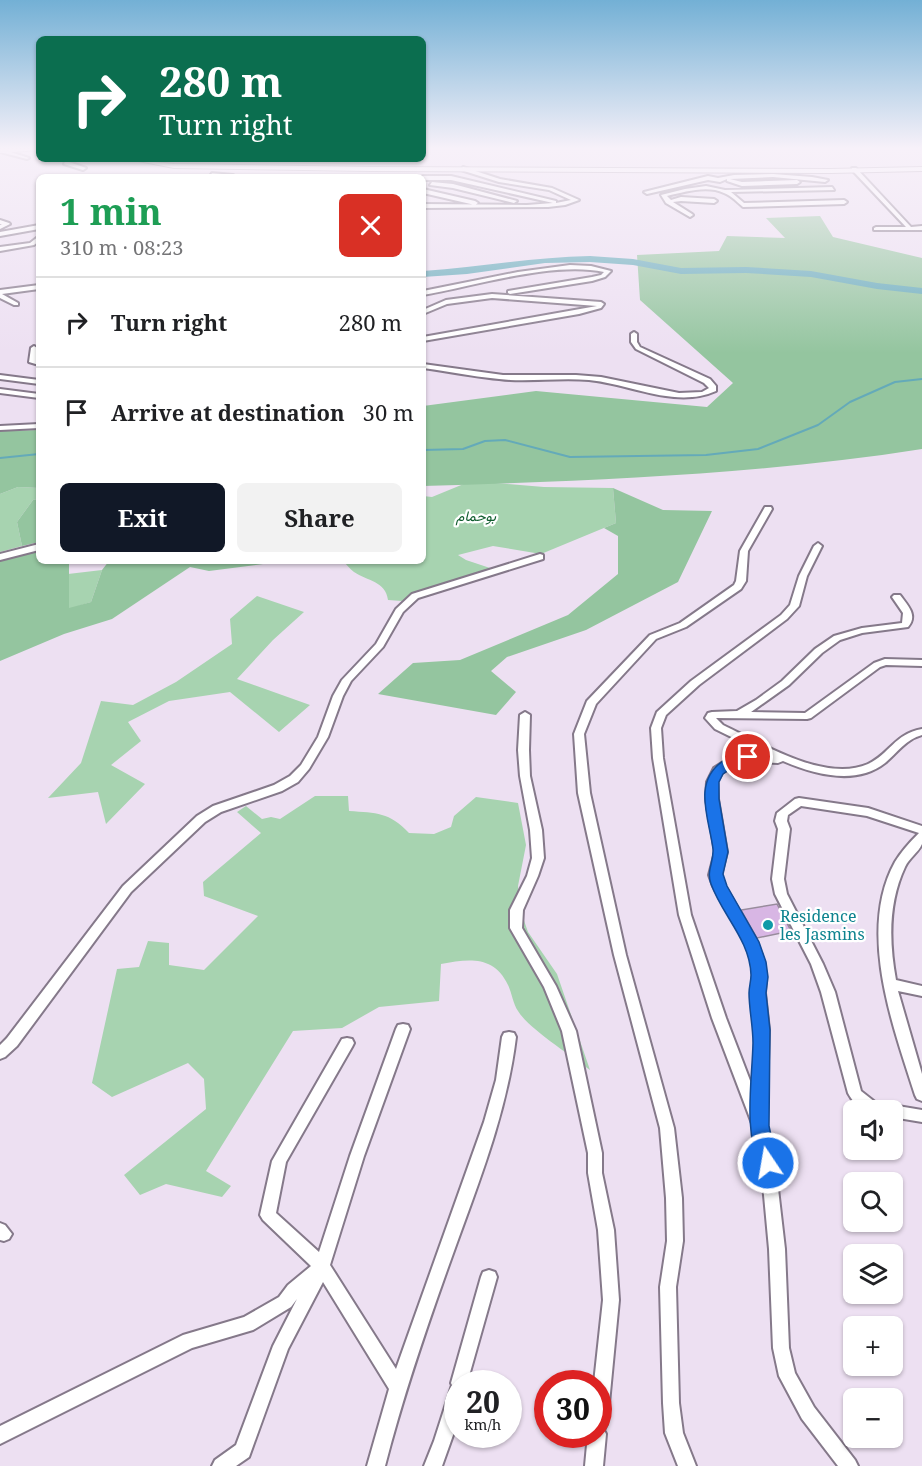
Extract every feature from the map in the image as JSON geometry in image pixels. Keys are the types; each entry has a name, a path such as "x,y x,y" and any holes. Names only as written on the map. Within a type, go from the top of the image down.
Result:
{"street":[{"path":"899,216 909,227"},
{"path":"0,222 7,224 0,227"},
{"path":"0,234 36,228"},
{"path":"876,229 922,228"},
{"path":"0,249 32,244 36,241"},
{"path":"32,244 36,247"},
{"path":"426,292 507,276 572,267 594,267 605,269 609,273 577,282 446,302 426,311"},
{"path":"0,293 36,287"},
{"path":"0,293 16,304"},
{"path":"426,338 579,312 599,308 601,304 492,296"},
{"path":"426,366 514,378 576,375 662,392 696,396 705,395 712,389 707,381 638,348 633,342 634,334"},
{"path":"34,348 32,362 36,363"},
{"path":"0,377 36,382"},
{"path":"0,391 36,396"},
{"path":"0,428 36,426"},
{"path":"687,1466 674,1433 671,1403 668,1287 675,1241 674,1198 667,1128 620,955 584,793 579,734 591,703 653,637 683,625 738,587 741,581 744,551 768,509"},
{"path":"760,1126 719,1018 685,915 658,758 656,729 661,714 670,705 695,683 784,617 794,606 803,576 818,546"},
{"path":"0,557 36,548"},
{"path":"0,1053 12,1042 127,889 201,819 218,809 256,797 294,779 305,767 323,737 338,696 347,680 380,645 406,603 415,596 540,557"},
{"path":"738,715 766,698 822,648 837,638 857,631 905,625 908,621 908,614 897,597"},
{"path":"791,761 719,727 710,718 712,715 807,716 877,665 885,662 922,663"},
{"path":"525,715 523,743 527,787 536,820 538,850 535,871 518,905 514,919 516,928 550,986 569,1031 595,1153 595,1173 606,1230 611,1300 604,1370"},
{"path":"849,1466 808,1413 787,1376 781,1348 777,1249 770,1184 760,1126 762,1030 758,993 760,977 751,942 719,886 715,874 721,852 712,799 712,782 717,771 738,757 791,761 841,772 859,771 873,766 909,736 922,732"},
{"path":"860,1100 855,1093 828,992 818,964 781,894 778,879 784,829 783,813 799,802 868,812 922,830"},
{"path":"922,836 900,861 890,889 885,928 886,970 893,1004 922,1095"},
{"path":"890,984 922,991"},
{"path":"221,1466 243,1451 281,1346 322,1266 357,1156 403,1029"},
{"path":"376,1466 398,1386 495,1116 508,1058 509,1037"},
{"path":"347,1043 279,1161 268,1215 322,1266 398,1386"},
{"path":"903,1113 922,1116"},
{"path":"0,1435 189,1341 247,1324 285,1302 294,1290 322,1266"},
{"path":"463,1370 489,1278"},
{"path":"433,1466 444,1438"},
{"path":"594,1466 596,1448"}],"green space":[{"path":"820,216 833,237 922,258 922,449 736,471 611,479 426,486 426,406 536,391 707,407 733,383 640,300 637,255 719,251 727,236 785,238 766,218"},
{"path":"36,430 36,488 18,487 0,494 0,431"},
{"name":"بوحمام","path":"471,481 544,487 613,488 616,523 541,554 493,546 458,555 493,569 422,591 402,601 388,600 380,585 354,572 346,564 426,564 426,496 432,497"},
{"path":"18,487 36,488 36,500 33,500 17,522 22,546 0,552 0,494"},
{"path":"613,488 663,510 712,511 678,582 586,630 507,657 491,671 516,692 496,715 378,694 413,663 460,660 568,615 618,574 618,536 604,528 616,523"},
{"path":"33,500 36,500 36,543 22,546 17,522"},
{"path":"36,550 36,564 69,564 69,608 91,602 102,570 107,564 263,564 209,571 190,567 112,619 64,634 0,661 0,559"},
{"path":"102,570 91,602 69,609 68,574"},
{"path":"257,596 304,612 273,640 237,679 310,705 279,732 230,692 169,701 128,722 141,741 111,765 145,784 106,824 98,792 48,798 81,763 101,701 133,705 176,682 232,644 230,619"},
{"path":"315,796 348,796 349,811 389,817 409,833 434,834 451,827 454,816 476,797 518,803 526,845 518,886 521,912 528,932 557,974 590,1070 541,1034 524,1018 516,1008 508,985 495,968 479,961 441,964 439,1001 379,1007 342,1028 293,1031 206,1171 231,1186 222,1197 166,1184 140,1195 124,1175 206,1109 204,1079 188,1063 112,1097 92,1083 117,969 139,967 148,941 169,943 169,965 204,970 258,916 204,896 203,882 261,833 237,812 246,806 262,819 271,817 280,819"}],"building":[{"name":"Residence les Jasmins","path":"777,904 791,931 757,938 741,910"}],"waterway":[{"path":"426,274 467,271 545,260 590,259 633,262 681,271 746,270 811,274 877,286 922,291"},
{"path":"426,450 463,449 485,441 505,440 570,457 706,455 758,449 818,425 850,402 895,382 922,379"},
{"path":"0,458 36,454"}],"place":[{"name":"Residence les Jasmins","path":"768,925"}],"route":[{"path":"748,757 738,757 728,762 717,771 712,782 712,799 721,852 715,874 719,886 751,942 758,962 760,977 758,993 762,1030 760,1126 768,1163"}]}
